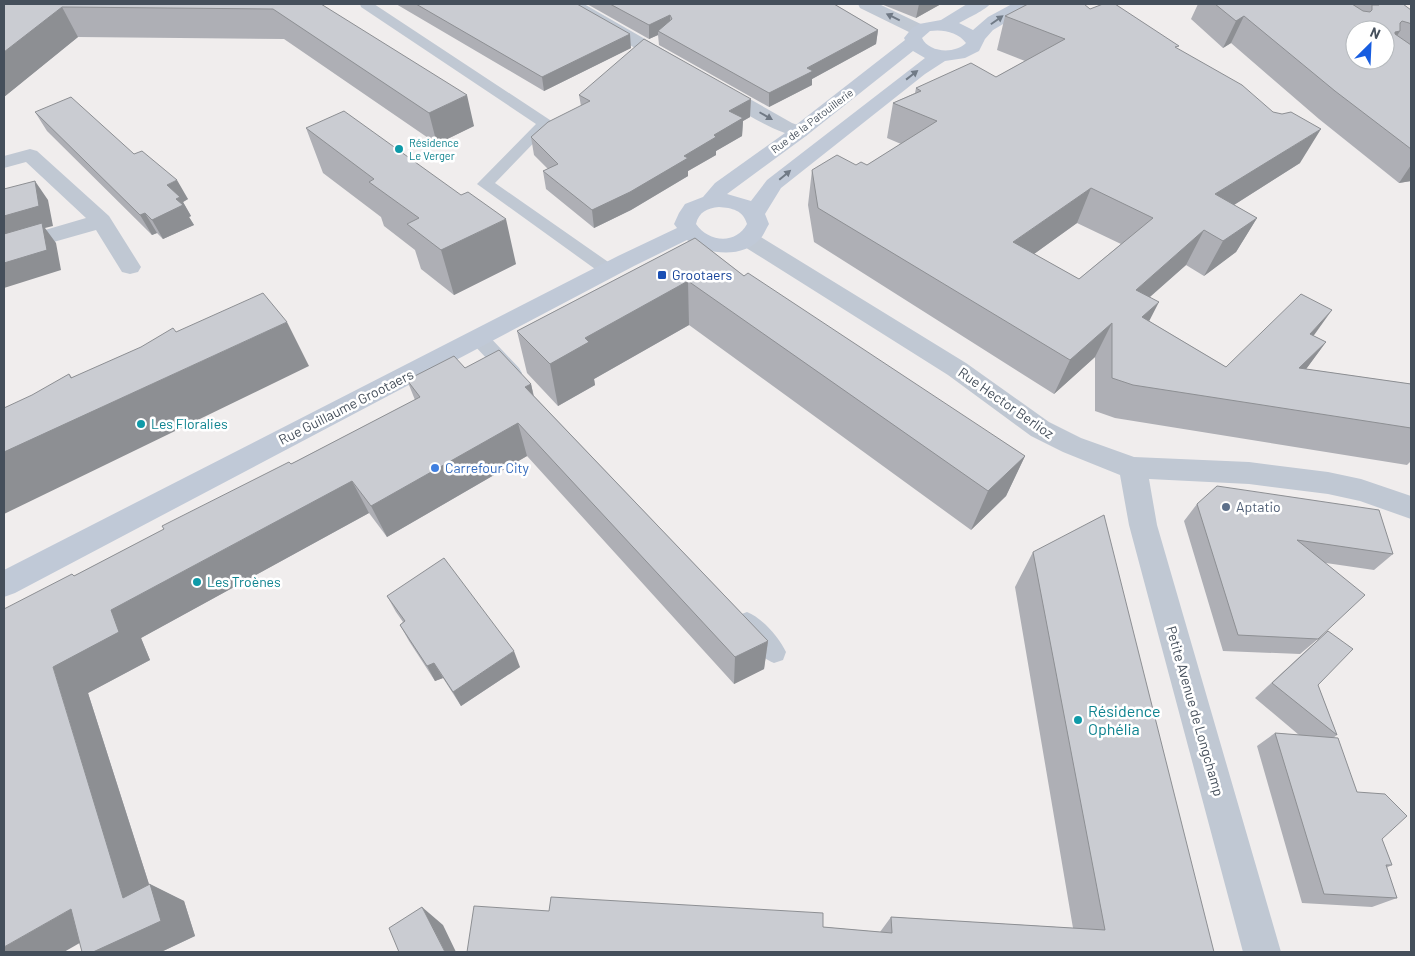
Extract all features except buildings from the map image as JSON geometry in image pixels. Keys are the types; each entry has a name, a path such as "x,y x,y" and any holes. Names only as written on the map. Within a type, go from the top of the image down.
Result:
{"street":[{"path":"572,4 689,71"},
{"path":"866,4 917,36 924,50 941,55"},
{"name":"Rue de la Patouillerie","path":"944,26 951,20 982,4"},
{"name":"Rue de la Patouillerie","path":"755,213 764,196 782,177 918,70 941,55 961,54 973,47 974,42 983,31 996,20 1024,4"},
{"name":"Rue de la Patouillerie","path":"711,201 722,187 799,132 929,26 944,26 961,30 968,33 974,42"},
{"path":"706,81 785,127 799,132"},
{"path":"4,162 30,155 101,221 130,267"},
{"path":"730,200 740,203 755,213 758,224 753,235 732,245 715,245 698,240 688,231 685,224 686,217 691,210 699,204 711,201 730,200"},
{"path":"4,249 101,221"},
{"name":"Rue Guillaume Grootaers","path":"4,584 608,270 688,231"},
{"name":"Rue Hector Berlioz","path":"748,239 830,288 957,369 1040,429 1072,445 1133,468 1249,473 1328,483 1361,490 1411,507"},
{"name":"Petite Avenue de Longchamp","path":"1133,468 1143,525 1262,952"}],"lane":[{"path":"366,4 545,123 485,184 608,270"},
{"path":"479,338 524,387"},
{"path":"734,609 774,652"}],"place":[{"name":"Résidence Le Verger","path":"399,149"},
{"name":"Grootaers","path":"662,275"},
{"name":"Les Floralies","path":"141,424"},
{"name":"Carrefour City","path":"435,468"},
{"name":"Aptatio","path":"1226,507"},
{"name":"Les Troènes","path":"197,582"},
{"name":"Résidence Ophélia","path":"1078,720"}]}
